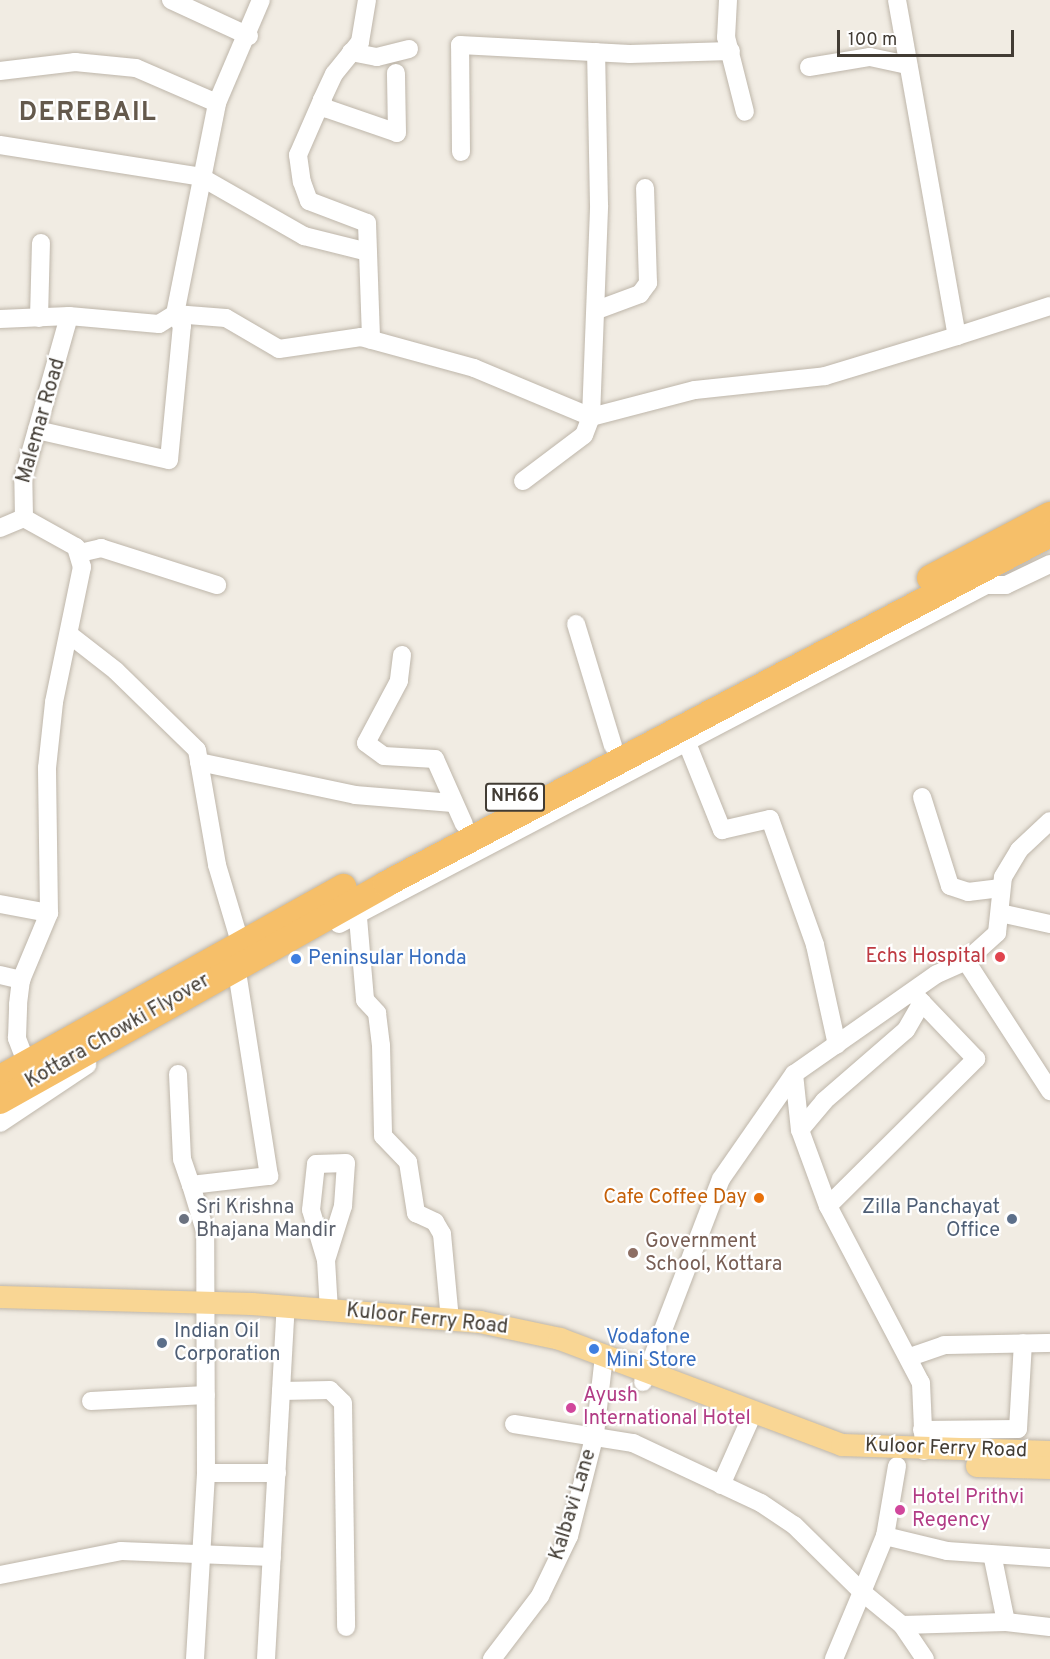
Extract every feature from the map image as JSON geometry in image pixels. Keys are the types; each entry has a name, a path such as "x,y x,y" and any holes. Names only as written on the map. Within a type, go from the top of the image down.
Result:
{"highway":[{"name":"NH66","path":"238,960 459,814 613,746 1050,515"},
{"name":"NH66","path":"0,1078 26,1062 238,960 357,907 1050,534"},
{"name":"Kottara Chowki Flyover","path":"0,1101 238,960"}],"main road":[{"name":"Kuloor Ferry Road","path":"0,1297 205,1308 329,1311 450,1320 560,1339 604,1362"},
{"name":"Kuloor Ferry Road","path":"0,1310 205,1308 285,1318 501,1338 604,1362 842,1445 923,1441 1050,1452"},
{"name":"Kuloor Ferry Road","path":"645,1376 749,1422 807,1444 897,1466 1050,1468"}],"street":[{"path":"171,0 249,36"},
{"path":"36,430 169,460 182,326 175,314 201,177 217,102 249,36 261,0"},
{"path":"366,0 360,42 351,52 322,100 298,155 302,182 309,201 367,223 371,340"},
{"path":"728,0 731,51 745,112"},
{"path":"897,0 957,336"},
{"path":"461,152 460,45 596,52 731,51"},
{"path":"351,52 377,57 409,49"},
{"path":"523,482 584,435 591,417 597,310 596,52"},
{"path":"809,67 870,57 908,65"},
{"path":"0,71 75,62 136,68 217,102"},
{"path":"322,100 325,108 339,115 397,133 396,73"},
{"path":"0,145 201,177 304,236 364,251"},
{"path":"597,310 640,294 648,283 645,188"},
{"path":"39,318 41,243"},
{"path":"0,319 69,316 159,324 175,314 226,318 279,349 371,340 474,368 591,417 695,390 825,376 1050,306"},
{"name":"Malemar Road","path":"24,518 23,479 69,316"},
{"path":"0,528 24,518 80,553 101,548 217,585"},
{"path":"26,1062 17,1038 21,980 49,913 47,768 54,702 81,595 80,553"},
{"path":"450,1320 442,1234 435,1222 416,1214 408,1162 383,1136 381,1045 377,1012 365,1000 357,907 687,743 986,585 1006,585 1050,564"},
{"path":"576,624 613,746"},
{"path":"70,634 116,671 197,750 217,865 238,960 269,1176 191,1185"},
{"path":"402,655 399,681 366,744 384,756 435,759 459,814"},
{"path":"687,743 722,830 770,819 814,945 837,1045"},
{"path":"199,762 459,814"},
{"path":"922,797 950,886 968,892 1001,888"},
{"path":"645,1376 721,1179 794,1074 837,1045 918,997 966,961 997,933 1001,888 1019,850 1050,821"},
{"path":"0,904 49,913"},
{"path":"1000,913 1050,924"},
{"path":"0,1123 238,960"},
{"path":"966,961 1044,1069 1050,1090"},
{"path":"0,975 21,980"},
{"path":"800,1130 824,1101 906,1030 918,997"},
{"path":"828,1206 976,1059 918,997"},
{"path":"178,1074 182,1159 206,1231 206,1473 195,1659"},
{"path":"794,1074 800,1130 828,1206 875,1303 910,1358 921,1383 923,1441 1018,1430 1023,1343"},
{"path":"326,1260 343,1206 346,1163 316,1164 311,1210 326,1260 329,1311"},
{"path":"266,1659 285,1318"},
{"path":"910,1358 944,1345 1050,1343"},
{"name":"Kalbavi Lane","path":"492,1659 556,1567 595,1434 604,1362"},
{"path":"281,1391 330,1390 343,1403 346,1627"},
{"path":"91,1401 206,1395"},
{"path":"721,1485 749,1422"},
{"path":"514,1424 595,1434 633,1443 721,1485 794,1526 862,1592 902,1625 926,1659"},
{"path":"834,1659 885,1536 897,1466"},
{"path":"206,1473 277,1473"},
{"path":"885,1536 947,1551 1050,1558"},
{"path":"0,1575 121,1551 272,1557"},
{"path":"992,1554 1006,1622"},
{"path":"902,1625 1006,1622 1050,1628"}],"place":[{"name":"Echs Hospital","path":"1000,957"},
{"name":"Peninsular Honda","path":"296,959"},
{"name":"Cafe Coffee Day","path":"759,1198"},
{"name":"Sri Krishna Bhajana Mandir","path":"184,1219"},
{"name":"Zilla Panchayat Office","path":"1012,1219"},
{"name":"Government School, Kottara","path":"633,1253"},
{"name":"Indian Oil Corporation","path":"162,1343"},
{"name":"Vodafone Mini Store","path":"594,1349"},
{"name":"Ayush International Hotel","path":"571,1408"},
{"name":"Hotel Prithvi Regency","path":"900,1510"}],"district":[{"name":"DEREBAIL","path":"88,114"}]}
